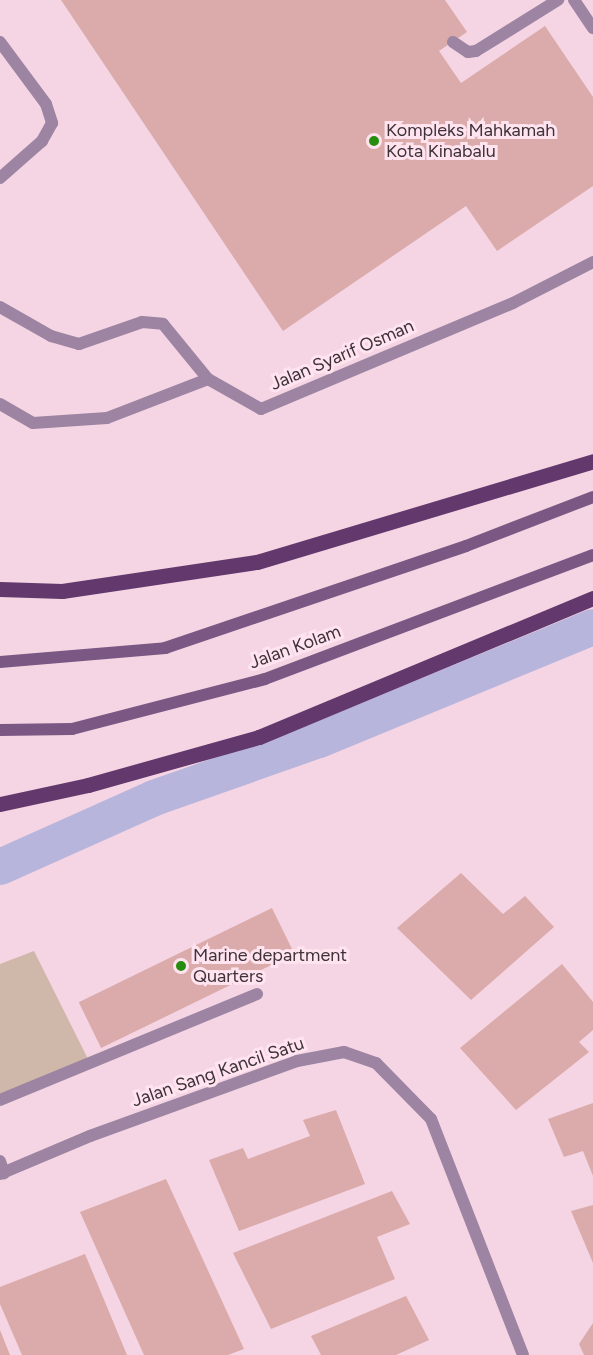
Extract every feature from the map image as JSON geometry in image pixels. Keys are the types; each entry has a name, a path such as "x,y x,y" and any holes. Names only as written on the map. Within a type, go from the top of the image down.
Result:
{"main road":[{"path":"0,589 62,591 257,562 593,461"},
{"path":"0,662 165,648 466,546 593,497"},
{"name":"Jalan Kolam","path":"0,730 72,729 265,679 467,600 593,555"},
{"path":"0,804 88,785 259,737 593,598"}],"street":[{"path":"453,42 460,49 476,51 558,0"},
{"path":"574,0 593,28"},
{"path":"0,178 42,141 51,123 46,104 1,49"},
{"name":"Jalan Syarif Osman","path":"208,379 261,409 513,303 593,262"},
{"path":"0,307 51,336 79,344 142,322 163,324 208,379 107,418 33,423 0,404"},
{"path":"0,1100 257,994"},
{"name":"Jalan Sang Kancil Satu","path":"1,1169 297,1061 344,1052 365,1060 402,1086 431,1119 523,1355"}],"shaded area":[{"path":"34,951 92,1067 0,1102 0,964"}],"building":[{"name":"Kompleks Mahkamah Kota Kinabalu","path":"61,0 445,0 467,32 439,51 461,83 545,26 593,97 593,186 497,251 466,206 283,331"},
{"path":"461,873 503,914 525,896 554,927 471,1000 397,928"},
{"name":"Marine department Quarters","path":"272,908 294,954 101,1048 79,1002"},
{"path":"562,964 593,1002 593,1030 579,1042 589,1052 516,1110 460,1048"},
{"path":"593,1103 593,1176 583,1151 564,1157 548,1119"},
{"path":"336,1110 365,1184 239,1231 209,1160 243,1148 248,1159 310,1136 303,1120"},
{"path":"166,1179 244,1349 228,1355 144,1355 80,1212"},
{"path":"392,1191 410,1224 377,1237 395,1279 271,1329 233,1253"},
{"path":"593,1205 593,1263 571,1211"},
{"path":"85,1254 127,1355 22,1355 0,1304 0,1287"},
{"path":"406,1296 429,1340 396,1355 321,1355 311,1336"},
{"path":"593,1323 593,1355 584,1355 579,1344"},
{"path":"0,1330 10,1355 0,1355"}],"waterway":[{"path":"0,867 154,798 319,740 593,627"}],"place":[{"name":"Kompleks Mahkamah Kota Kinabalu","path":"374,141"},
{"name":"Marine department Quarters","path":"181,966"}]}
